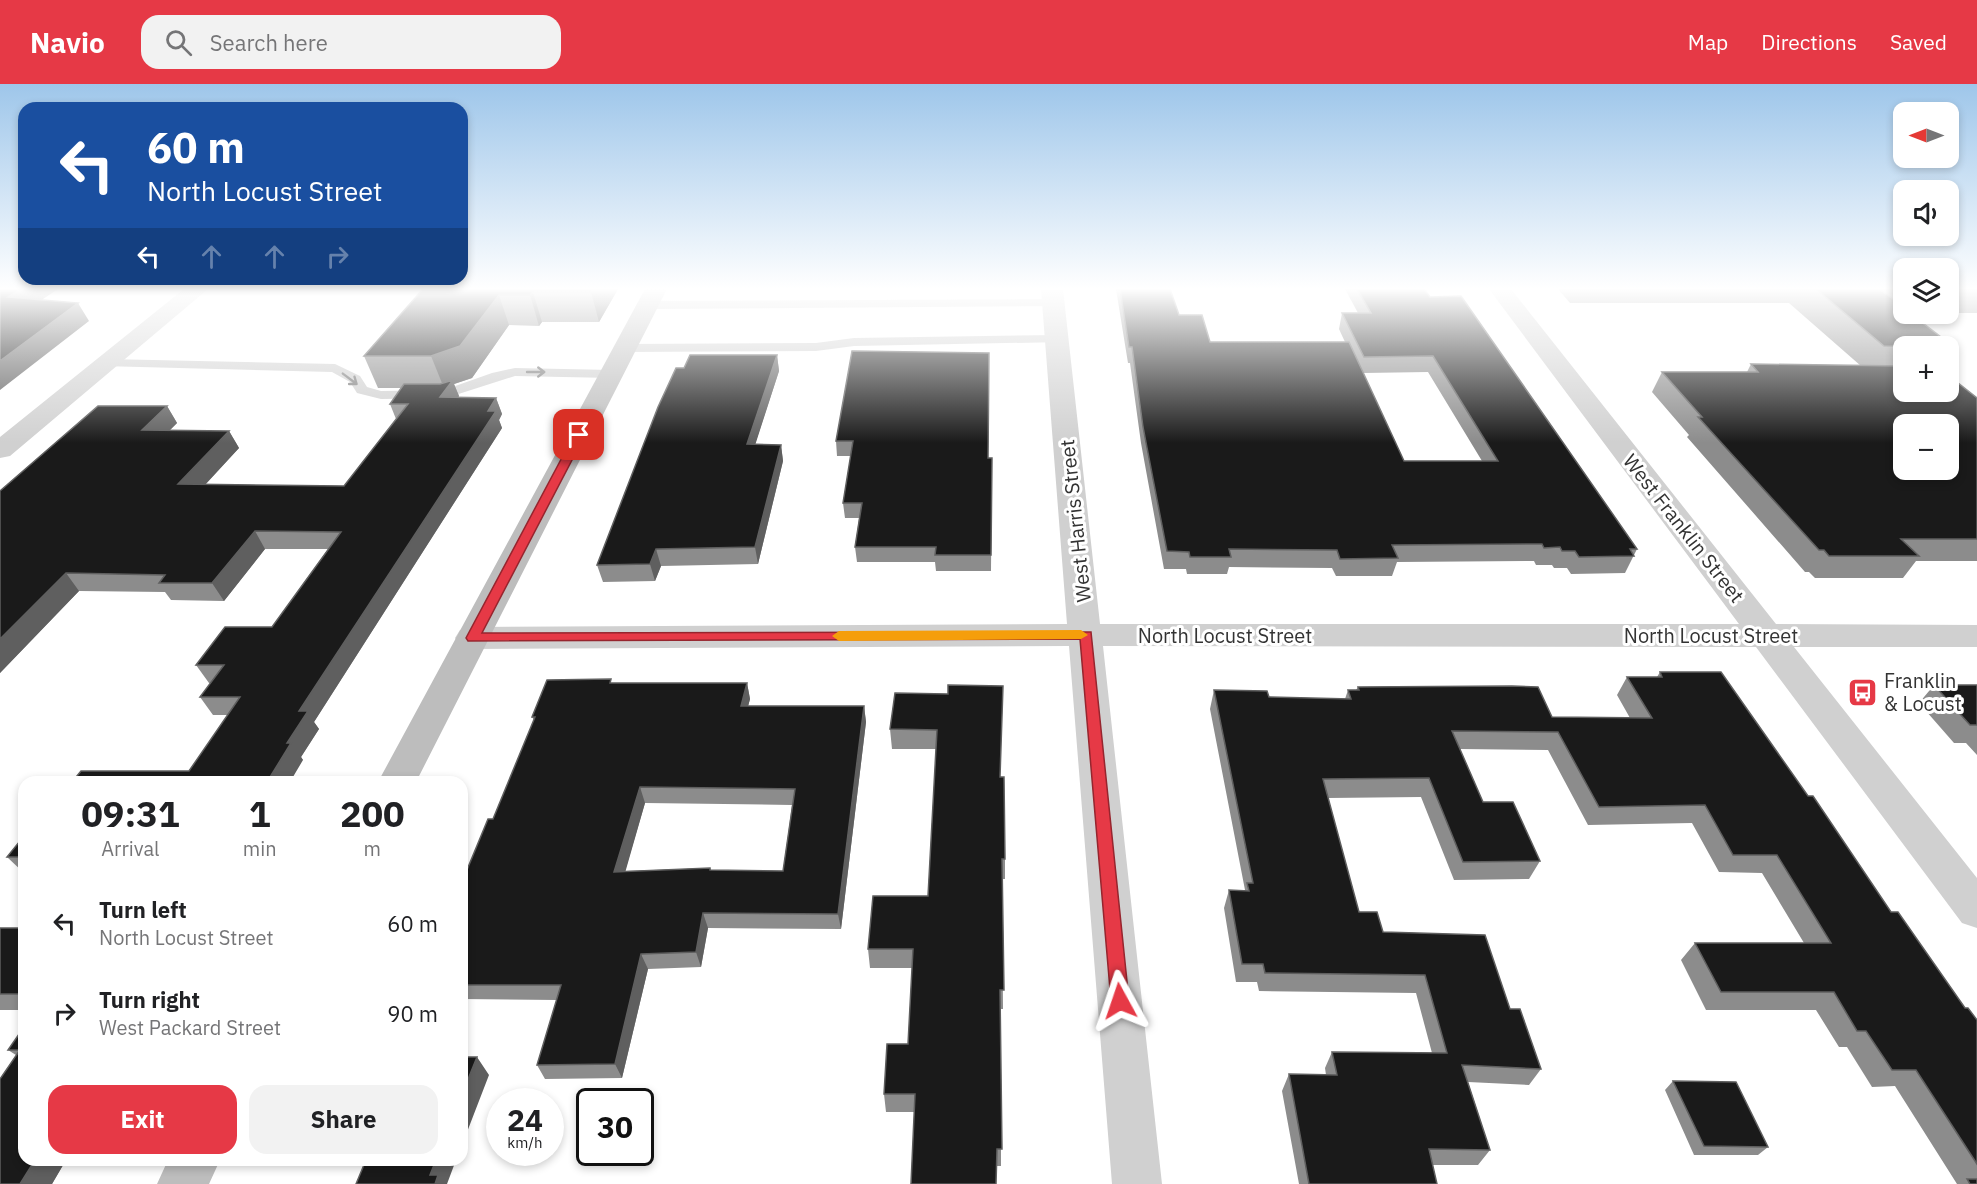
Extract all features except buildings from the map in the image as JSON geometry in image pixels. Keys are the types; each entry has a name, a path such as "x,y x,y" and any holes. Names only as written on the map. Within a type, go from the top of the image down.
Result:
{"street":[{"path":"0,450 134,340"},
{"path":"400,776 629,340"},
{"name":"West Harris Street","path":"1057,340 1137,1184"},
{"name":"West Franklin Street","path":"1539,340 1977,910"},
{"name":"North Locust Street","path":"472,638 1086,635 1977,636"},
{"path":"182,1184 192,1166"}],"lane":[{"path":"625,348 816,347 854,342 967,340"},
{"path":"106,363 335,368 355,379 362,390 370,394 402,396 446,394 515,372 612,374"}],"slow traffic":[{"path":"839,636 1081,635"}],"place":[{"name":"Franklin & Locust","path":"1863,692"}],"route":[{"path":"579,435 472,638 1086,635 1120,1001"}]}
